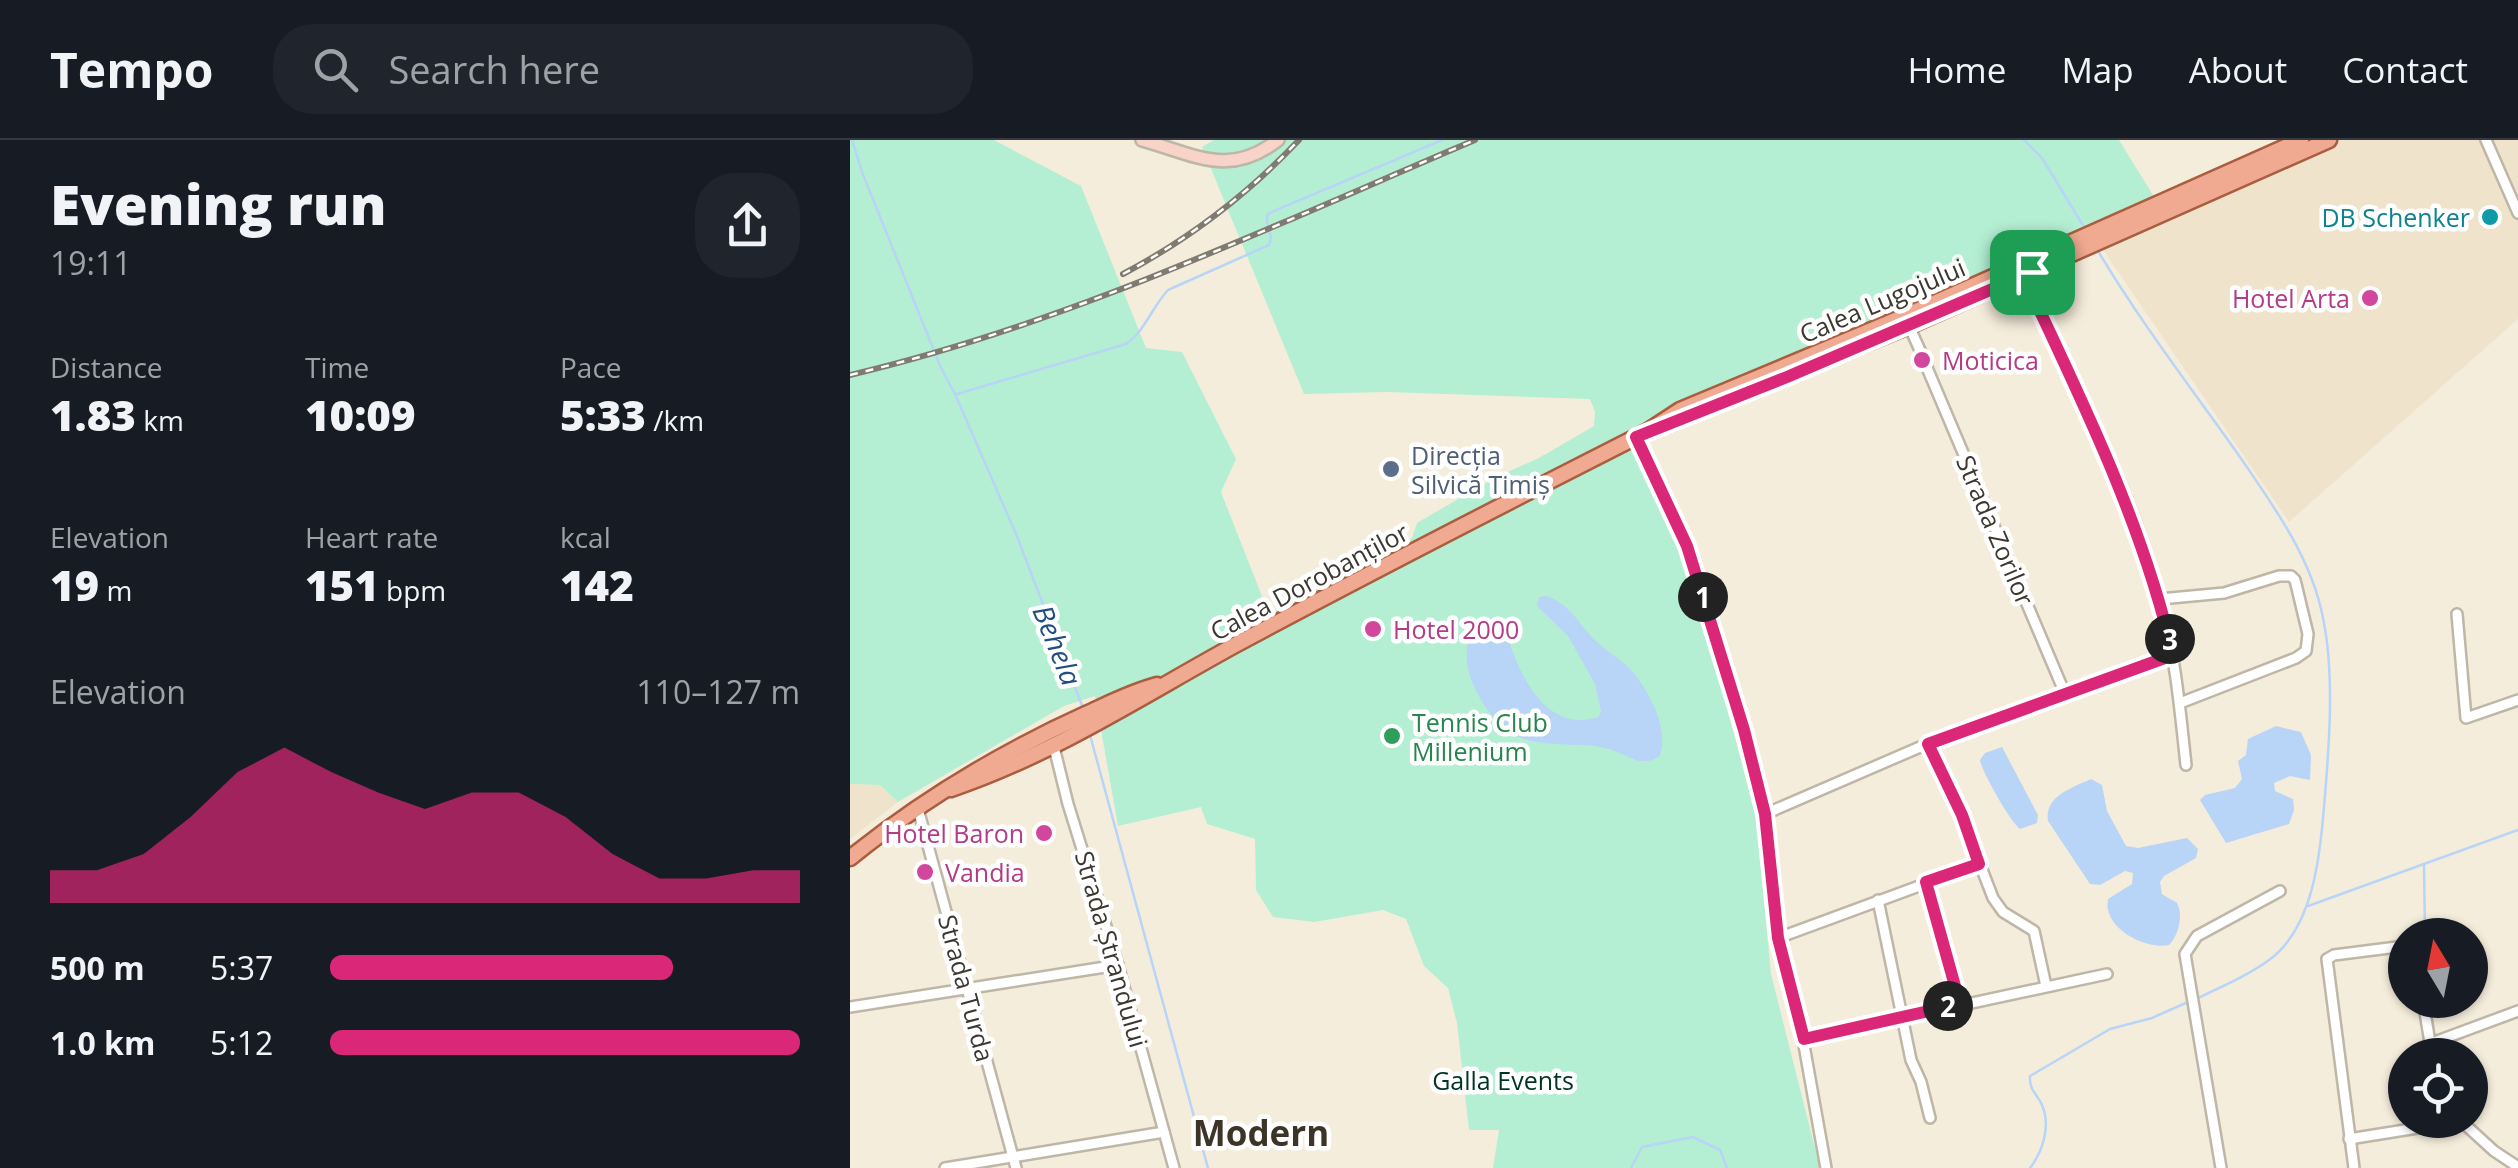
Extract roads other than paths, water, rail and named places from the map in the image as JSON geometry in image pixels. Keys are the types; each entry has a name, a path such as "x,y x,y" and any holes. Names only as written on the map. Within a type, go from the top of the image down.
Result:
{"main road":[{"name":"Calea Lugojului","path":"1642,434 1680,410 1905,316 2301,140"},
{"name":"Calea Lugojului","path":"1642,434 1909,326 2328,140"},
{"name":"Calea Dorobanților","path":"850,858 980,767 1050,730 1096,716 1132,692 1164,684 1642,434"},
{"name":"Calea Dorobanților","path":"950,789 1054,746 1079,724"}],"street":[{"path":"1142,140 1231,162 1254,157 1278,140"},
{"path":"2486,140 2518,213"},
{"path":"2032,272 2030,290 2123,493 2160,599 2173,655 2186,765"},
{"path":"2013,280 2030,290"},
{"name":"Strada Zorilor","path":"1909,326 2066,696"},
{"path":"1642,434 1696,572 1744,730 1765,814 1778,938 1804,1039 1826,1168"},
{"path":"2160,599 2224,593 2291,576 2296,580 2308,634 2306,651 2296,658 2180,704"},
{"path":"2458,614 2466,718 2518,700"},
{"path":"1765,814 1928,744 2173,655"},
{"name":"Strada Ștrandului","path":"1050,730 1174,1168"},
{"path":"1928,744 2001,910 2034,931 2046,986"},
{"name":"Strada Turda","path":"918,809 1015,1162"},
{"path":"1778,938 1979,864"},
{"path":"1926,882 1960,1004"},
{"path":"2221,1168 2184,960 2192,940 2280,891"},
{"path":"1878,900 1910,1060 1926,1096 1930,1118"},
{"path":"2354,1168 2326,964 2329,957 2388,948"},
{"path":"850,1007 1118,965"},
{"path":"1804,1039 2107,974"},
{"path":"2456,1038 2518,1012"},
{"path":"945,1168 1015,1162 1164,1132"},
{"path":"2349,1139 2388,1133"},
{"path":"2481,1138 2518,1167"}],"water":[{"path":"1546,596 1567,608 1636,677 1659,721 1660,756 1640,761 1596,746 1527,740 1503,727 1485,707 1468,667 1469,641 1480,623 1502,618 1522,673 1545,705 1578,720 1598,717 1601,711 1595,684 1568,636 1537,606 1539,597"},
{"path":"2276,726 2301,732 2311,755 2310,780 2290,776 2274,783 2275,791 2293,799 2289,824 2226,843 2200,800 2205,795 2235,788 2242,779 2238,761 2246,755 2248,739"},
{"path":"2002,747 2038,815 2037,823 2020,829 1997,797 1980,760 1985,753"},
{"path":"2091,779 2102,785 2107,811 2126,846 2138,848 2187,838 2198,849 2196,858 2160,882 2162,894 2177,903 2180,914 2169,945 2137,940 2111,919 2108,899 2132,884 2133,873 2125,871 2100,885 2090,884 2048,821 2055,799"}],"waterway":[{"name":"Behela","path":"852,140 941,368 1016,534 1083,708"},
{"path":"957,394 1126,344 1168,290 1269,245 1269,213 1442,140"},
{"path":"2024,140 2042,158 2084,227"},
{"path":"2098,251 2290,533 2318,596 2327,640 2330,712 2326,785 2316,869 2305,911 2296,930 2269,960 2196,999"},
{"name":"Behela","path":"1090,735 1208,1168"},
{"path":"2308,906 2518,830"},
{"path":"2424,865 2425,918"},
{"path":"2030,1168 2046,1130 2042,1105 2030,1076 2110,1029 2152,1018 2188,1002"},
{"path":"2432,1018 2435,1038"},
{"path":"1631,1168 1642,1147 1693,1137 1720,1150 1727,1168"}],"railway":[{"path":"1123,274 1217,214 1299,140"},
{"path":"850,375 931,354 1089,301 1475,140"}],"place":[{"name":"DB Schenker","path":"2490,217"},
{"name":"Hotel Arta","path":"2370,298"},
{"name":"Moticica","path":"1922,360"},
{"name":"Direcția Silvică Timiș","path":"1391,469"},
{"name":"Hotel 2000","path":"1373,629"},
{"name":"Tennis Club Millenium","path":"1392,736"},
{"name":"Hotel Baron","path":"1044,833"},
{"name":"Vandia","path":"925,872"}],"district":[{"name":"Modern","path":"1261,1132"}],"park label":[{"name":"Galla Events","path":"1503,1080"}]}
